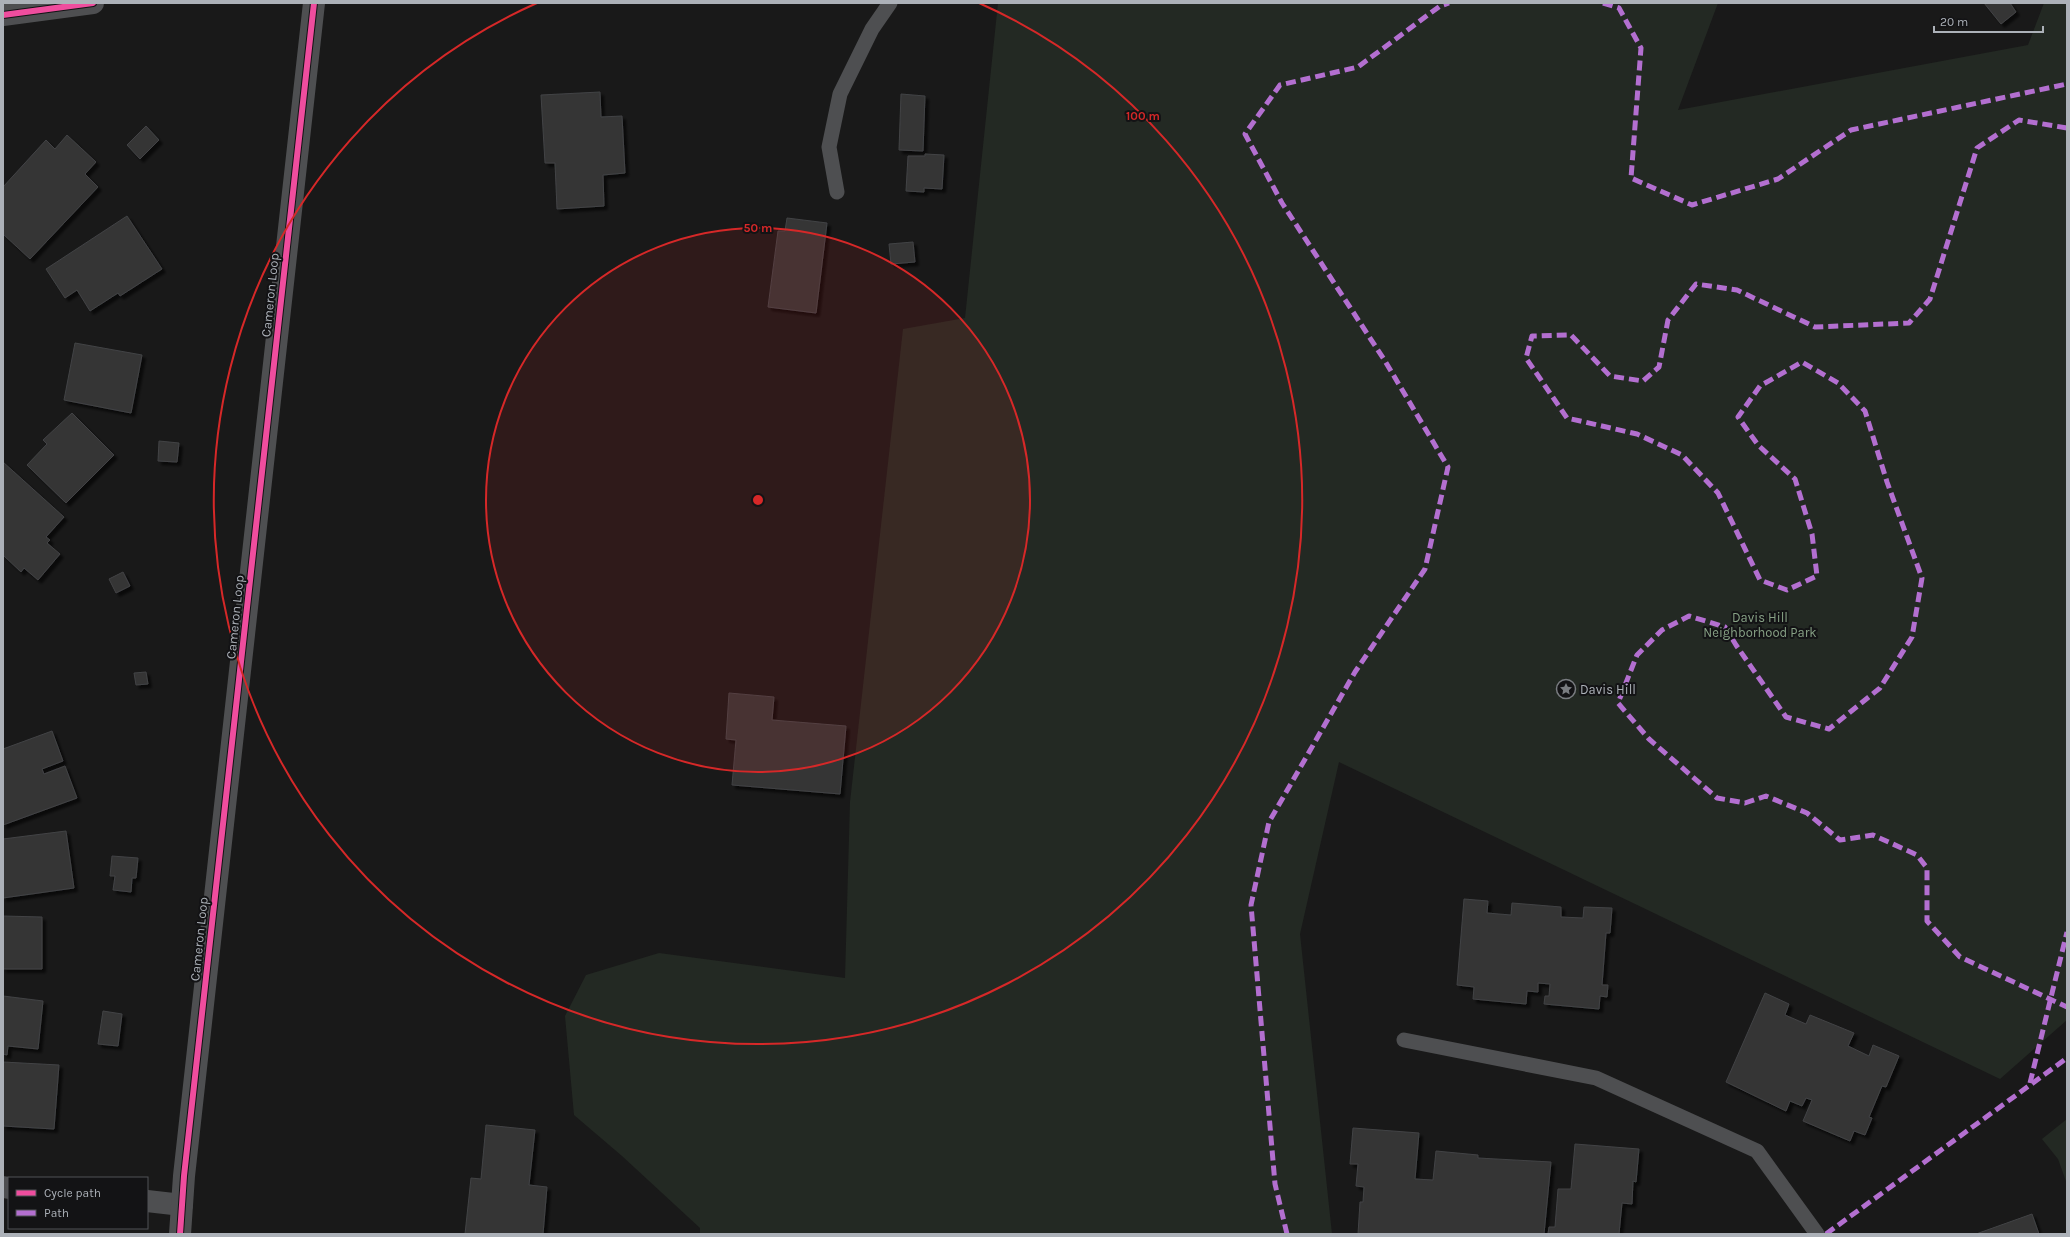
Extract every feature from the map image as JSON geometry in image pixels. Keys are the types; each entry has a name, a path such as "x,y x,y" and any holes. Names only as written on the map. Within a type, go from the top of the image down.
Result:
{"street":[{"path":"3,14 93,3"},
{"name":"Cameron Loop","path":"180,1234 314,3"},
{"path":"148,1201 182,1205"}],"lane":[{"path":"837,192 829,147 840,94 872,29 890,3"},
{"path":"1404,1040 1596,1078 1757,1151 1817,1234"}],"green space":[{"name":"Davis Hill Neighborhood Park","path":"998,3 1718,3 1678,110 2028,45 2044,3 2067,3 2067,1020 2000,1079 1339,762 1300,934 1332,1234 700,1234 700,1228 622,1156 574,1115 565,1016 586,975 659,953 845,978 850,802 903,329 965,318"},
{"path":"2067,1119 2067,1184 2058,1159 2042,1139"}],"building":[{"path":"1984,3 2010,3 2016,12 2001,24"},
{"path":"600,92 601,117 622,116 625,173 603,175 604,206 557,209 555,163 545,163 541,95"},
{"path":"901,94 925,96 923,151 899,150"},
{"path":"146,126 159,140 140,159 127,145"},
{"path":"67,135 96,162 85,174 98,187 30,259 3,234 3,187 46,140 55,149"},
{"path":"925,154 944,155 942,189 924,188 924,192 906,191 908,156 925,156"},
{"path":"127,216 162,269 120,296 118,293 90,311 77,290 65,298 46,269"},
{"path":"787,218 827,223 816,313 768,307 778,231 785,231"},
{"path":"913,242 915,262 891,264 889,244"},
{"path":"75,343 142,355 131,413 64,400"},
{"path":"72,413 114,455 66,503 27,465 47,444 43,440"},
{"path":"159,441 179,443 177,462 158,461"},
{"path":"3,462 64,517 46,537 50,540 47,543 60,554 38,580 24,568 21,572 3,555"},
{"path":"123,572 130,586 116,593 109,579"},
{"path":"146,672 148,684 136,685 134,673"},
{"path":"729,693 774,697 772,720 846,726 840,794 732,785 736,740 726,739"},
{"path":"52,731 63,761 42,769 44,774 65,766 77,798 3,825 3,749"},
{"path":"66,831 74,888 3,898 3,839"},
{"path":"112,856 138,858 136,878 132,878 131,892 113,890 115,876 110,876"},
{"path":"1464,899 1488,901 1487,913 1511,915 1512,903 1561,907 1561,917 1583,918 1584,907 1612,908 1610,933 1606,933 1602,985 1608,985 1607,997 1600,996 1599,1009 1544,1004 1545,996 1549,996 1550,984 1538,983 1538,992 1527,991 1526,1004 1473,999 1474,987 1457,985"},
{"path":"3,916 42,917 42,969 3,969"},
{"path":"1765,993 1789,1004 1785,1015 1806,1024 1810,1015 1854,1033 1848,1046 1869,1056 1873,1045 1899,1056 1886,1087 1882,1086 1869,1117 1872,1118 1865,1135 1854,1131 1850,1141 1803,1121 1812,1100 1806,1098 1802,1106 1790,1101 1786,1111 1726,1082"},
{"path":"3,996 43,1001 38,1049 8,1046 7,1055 3,1054"},
{"path":"103,1011 122,1014 118,1046 98,1044"},
{"path":"3,1062 59,1065 54,1129 3,1126"},
{"path":"486,1125 535,1130 529,1185 547,1187 543,1234 465,1234 471,1178 481,1179"},
{"path":"1353,1128 1419,1133 1415,1179 1433,1180 1436,1151 1478,1155 1478,1158 1551,1162 1544,1234 1358,1234 1360,1202 1363,1202 1364,1187 1356,1186 1358,1164 1350,1164"},
{"path":"1575,1144 1639,1149 1636,1182 1633,1181 1632,1204 1622,1203 1619,1234 1548,1234 1549,1227 1555,1227 1558,1189 1571,1189"},
{"path":"2032,1214 2039,1234 1976,1234"}],"marked path":[{"path":"1287,1234 1275,1184 1251,905 1269,822 1355,672 1425,569 1448,467 1385,361 1282,203 1245,134 1280,85 1358,67 1440,6 1449,3"},
{"path":"1603,3 1619,8 1641,48 1631,178 1692,205 1778,179 1851,130 2067,84"},
{"path":"2067,128 2019,120 1977,148 1930,299 1909,323 1815,327 1737,290 1696,284 1668,320 1659,367 1643,381 1610,376 1571,335 1532,336 1526,358 1567,418 1637,434 1682,455 1718,493 1760,580 1787,590 1817,576 1812,534 1795,479 1758,445 1738,417 1760,386 1802,362 1838,383 1865,411 1887,482 1922,578 1912,637 1880,688 1829,729 1786,717 1725,627 1689,616 1662,630 1637,655 1618,703 1649,739 1717,798 1745,803 1766,796 1807,813 1840,840 1873,835 1917,855 1927,868 1927,921 1960,957 2067,1007"},
{"path":"2030,1083 2067,932"},
{"path":"1826,1234 2067,1058"}],"cycle path":[{"path":"3,15 93,3"},
{"path":"180,1234 184,1176 314,3"}],"place":[{"name":"Davis Hill","path":"1566,689"}]}
